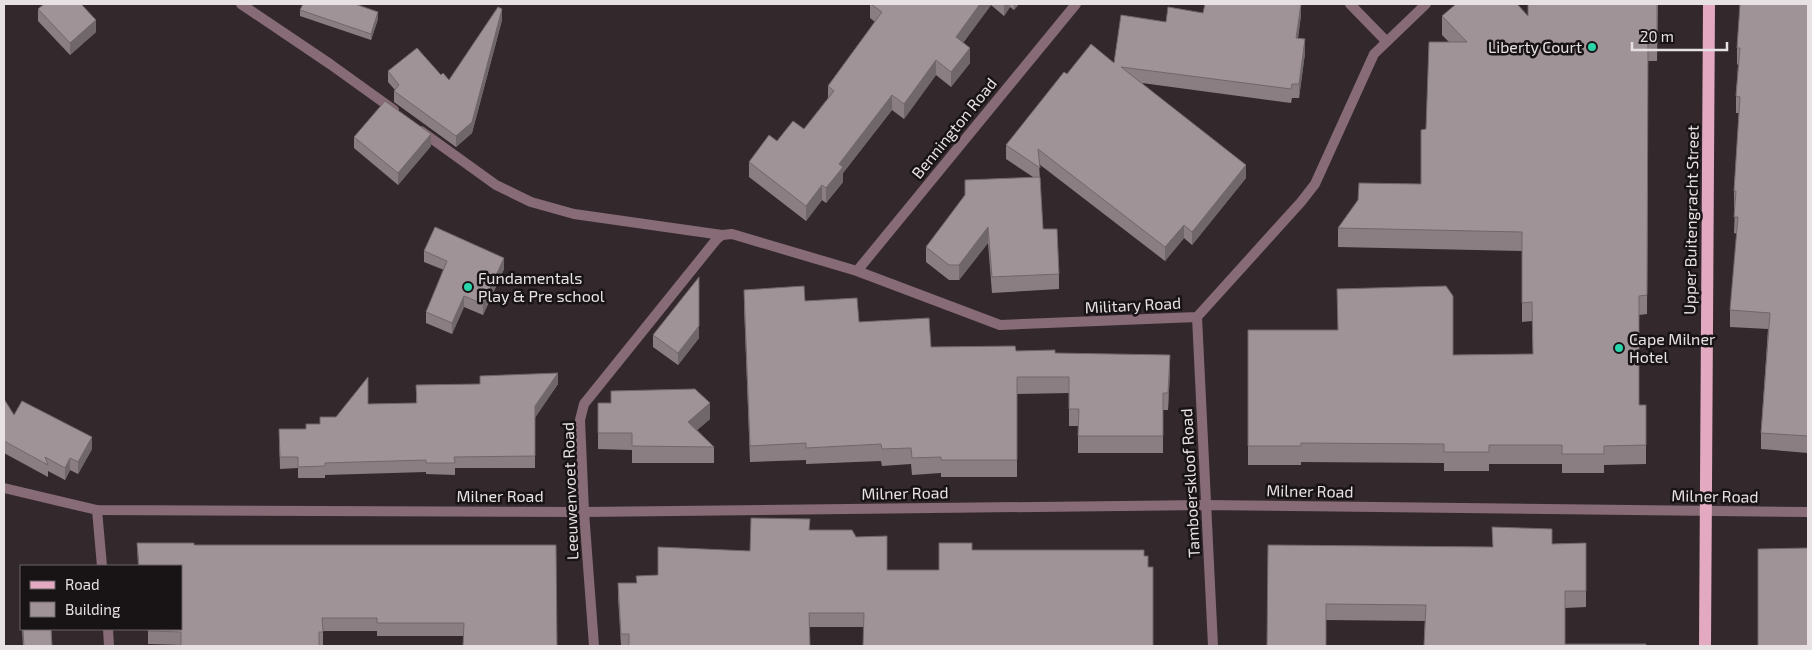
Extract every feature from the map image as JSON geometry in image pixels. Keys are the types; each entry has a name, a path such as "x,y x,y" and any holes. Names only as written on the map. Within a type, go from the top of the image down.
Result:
{"main road":[{"name":"Upper Buitengracht Street","path":"1705,646 1704,510 1709,4"}],"street":[{"name":"Military Road","path":"241,4 330,64 496,185 531,202 574,214 722,235 732,234 857,271 1000,325 1197,318 1302,202 1315,184 1374,54 1386,40 1426,4"},
{"name":"Bennington Road","path":"857,271 1076,4"},
{"path":"1350,4 1386,40"},
{"name":"Leeuwenvoet Road","path":"594,646 584,512 580,420 584,404 702,255 722,235"},
{"name":"Tamboerskloof Road","path":"1197,318 1213,646"},
{"name":"Milner Road","path":"4,488 97,510 584,512 1205,505 1808,512"},
{"path":"97,510 102,565"},
{"path":"108,630 110,646"}],"building":[{"path":"44,4 81,4 96,20 70,43 38,9"},
{"path":"303,4 355,4 378,12 371,34 300,10"},
{"path":"871,4 980,4 956,37 970,48 951,72 936,60 904,104 892,95 839,164 843,167 826,188 822,185 806,206 749,162 769,135 777,141 793,121 804,129 834,91 828,86 882,12"},
{"path":"1205,4 1301,4 1296,38 1305,39 1299,84 1292,84 1291,89 1121,67 1246,165 1192,232 1184,225 1165,247 1038,149 1040,168 1006,145 1064,72 1067,74 1091,44 1114,63 1121,15 1166,22 1168,7 1203,13"},
{"path":"1456,4 1517,4 1528,16 1528,4 1657,4 1657,42 1648,42 1647,295 1639,296 1639,405 1646,405 1646,445 1604,446 1604,454 1562,454 1562,445 1489,445 1489,452 1444,452 1444,444 1301,443 1301,446 1248,446 1248,330 1338,330 1337,289 1446,286 1453,296 1453,355 1533,354 1532,302 1522,303 1522,232 1338,228 1358,200 1359,183 1421,184 1421,130 1426,129 1429,42 1467,42 1442,16"},
{"path":"1740,4 1808,4 1808,436 1761,433 1770,313 1730,310 1738,217 1734,217 1736,191 1734,191 1740,97 1736,96 1740,48 1737,48"},
{"path":"498,7 502,9 472,122 456,136 394,91 399,85 388,71 417,48 441,75 443,73 449,80"},
{"path":"385,101 431,134 398,173 354,137"},
{"path":"1040,177 1043,229 1057,229 1059,274 992,277 988,227 959,265 949,265 926,247 965,195 965,180"},
{"name":"Fundamentals Play & Pre school","path":"435,227 504,258 483,304 464,296 452,323 426,312 447,261 424,251"},
{"path":"699,277 699,326 678,353 653,335"},
{"path":"804,286 805,301 857,298 859,322 929,318 931,347 1015,346 1016,351 1055,350 1055,353 1170,355 1168,393 1163,393 1163,436 1078,436 1079,409 1069,409 1069,377 1017,377 1017,460 941,460 941,457 912,458 911,448 882,449 881,444 806,448 806,443 750,446 744,290"},
{"path":"558,373 535,406 535,456 454,457 455,463 426,463 426,460 325,463 325,466 298,467 298,457 280,457 279,429 306,429 306,424 320,424 320,417 336,417 368,377 368,404 417,403 416,385 480,384 480,376"},
{"path":"695,389 710,403 688,422 714,447 632,446 632,433 598,433 598,403 611,403 611,391"},
{"path":"4,399 14,415 22,401 92,437 78,462 70,458 65,468 45,457 48,465 4,441"},
{"path":"751,518 810,519 809,530 852,530 856,537 887,536 887,570 939,570 939,543 972,543 972,550 1144,550 1144,556 1148,556 1148,567 1153,567 1153,646 863,646 864,613 809,613 810,646 629,646 629,634 621,634 618,583 637,583 636,576 658,575 658,547 750,551"},
{"path":"1492,527 1552,529 1552,544 1586,543 1586,591 1565,591 1565,644 1646,644 1646,646 1424,646 1426,605 1326,604 1326,646 1267,646 1268,545 1493,547"},
{"path":"137,543 194,543 194,545 556,545 557,646 463,646 464,623 377,623 377,618 322,618 323,632 319,632 319,646 181,646 181,632 148,630 182,630 182,565 139,565"},
{"path":"1808,548 1808,646 1758,646 1758,549"},
{"path":"23,630 51,630 52,646 24,646"}],"place":[{"name":"Liberty Court","path":"1592,47"},
{"name":"Fundamentals Play & Pre school","path":"468,287"},
{"name":"Cape Milner Hotel","path":"1619,348"}]}
